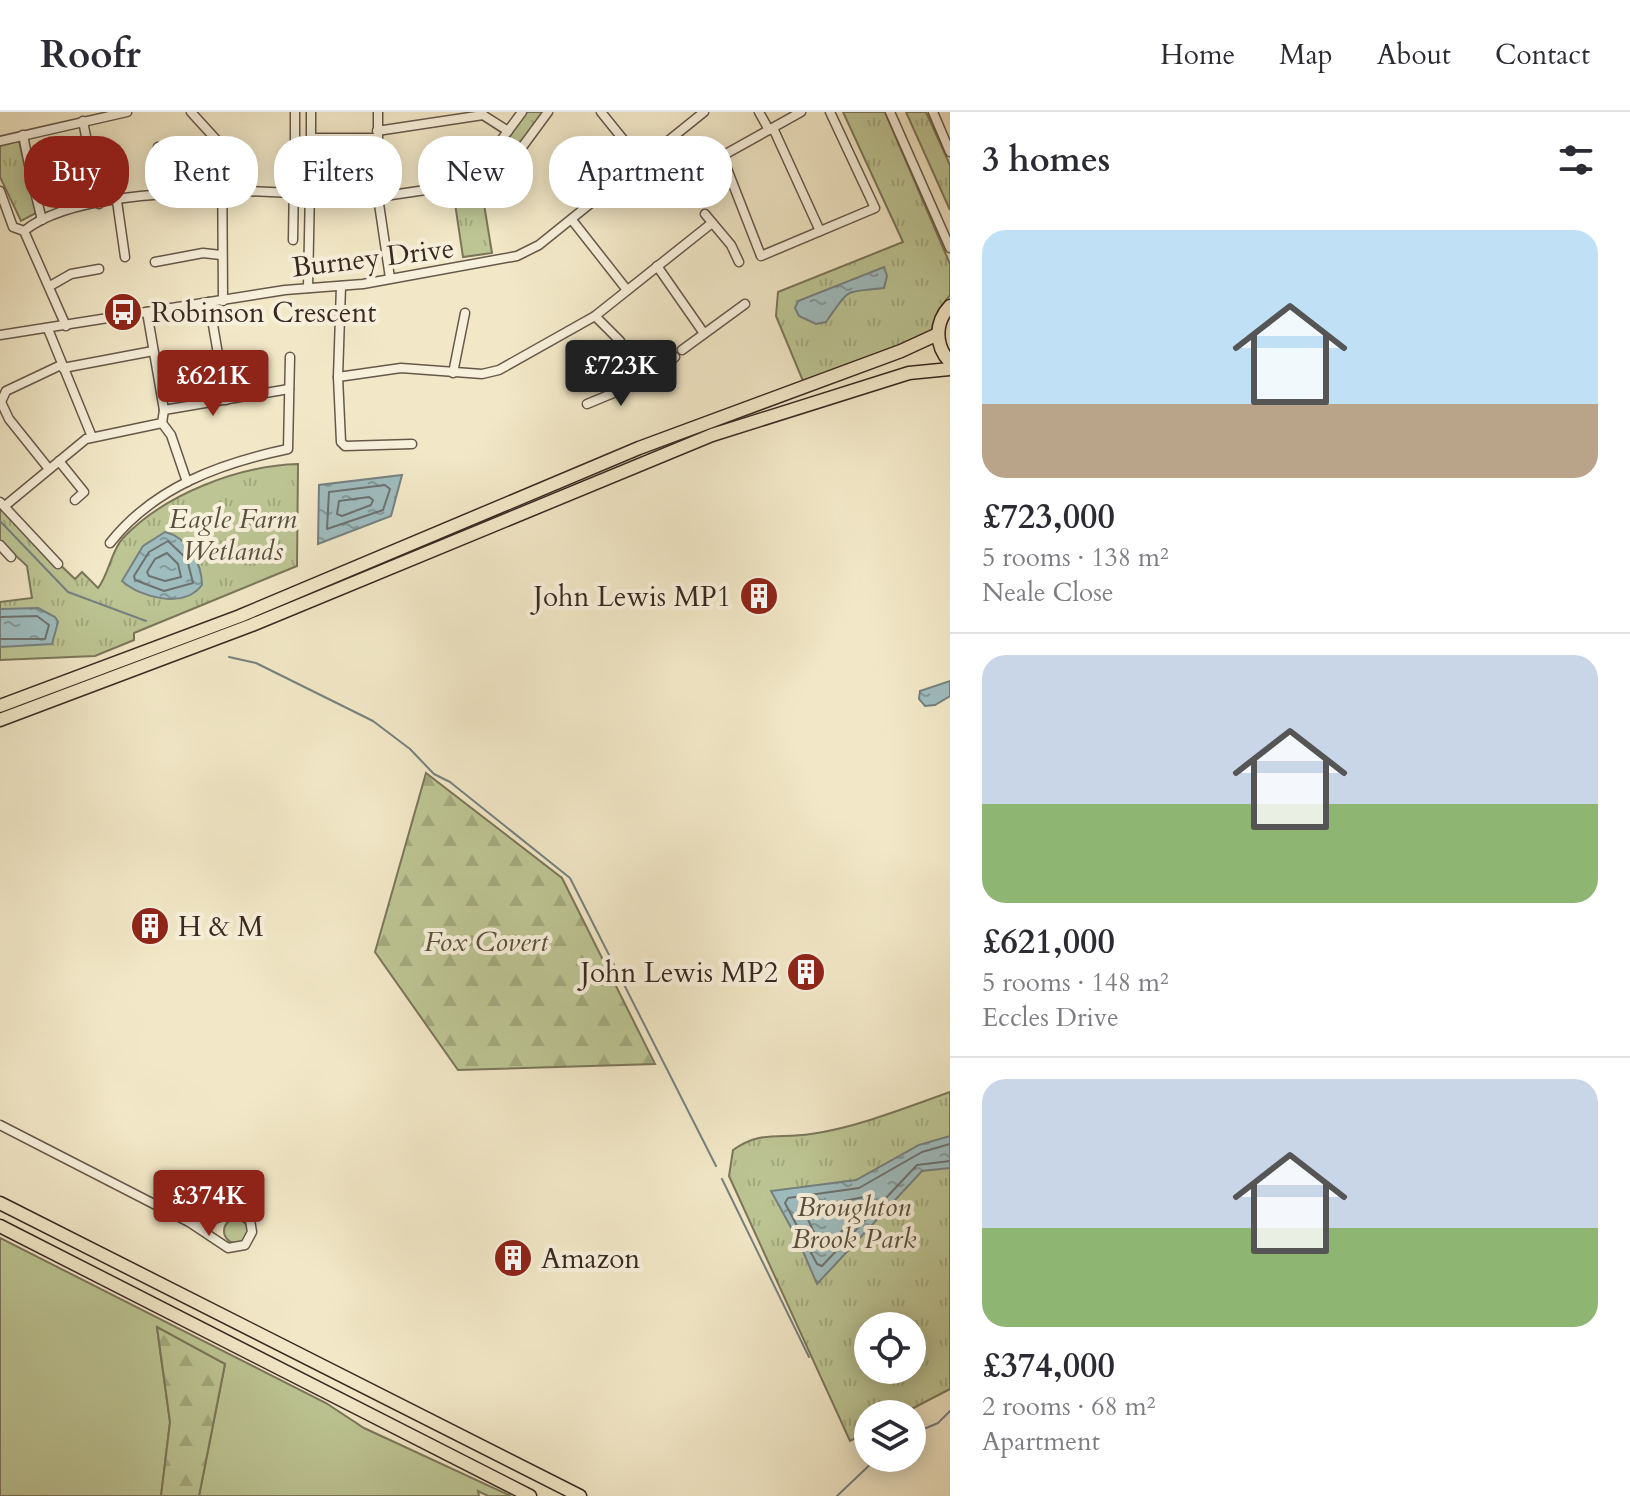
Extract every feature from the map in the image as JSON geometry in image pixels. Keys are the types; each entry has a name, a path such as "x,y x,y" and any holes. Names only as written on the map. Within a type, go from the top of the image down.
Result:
{"highway":[{"path":"0,706 240,616 639,448 901,351 934,336 950,306"},
{"path":"0,720 239,630 712,435 909,373 947,367 934,336"},
{"path":"0,1203 580,1496"},
{"path":"0,1226 530,1496"}],"street":[{"path":"0,141 83,121 95,115 127,112"},
{"path":"191,112 213,136"},
{"path":"295,112 295,136"},
{"path":"311,112 311,136"},
{"path":"377,134 378,112"},
{"path":"504,136 522,112"},
{"path":"530,136 548,112"},
{"path":"601,112 620,136"},
{"name":"Burney Drive","path":"676,136 704,112"},
{"path":"759,112 771,129 820,231"},
{"path":"801,112 722,156 761,256 875,208 830,112"},
{"path":"890,112 950,248"},
{"path":"933,112 949,146"},
{"path":"344,136 377,134 483,115 508,131"},
{"path":"83,121 86,136"},
{"path":"23,135 24,140"},
{"path":"0,191 13,227 24,231 66,326"},
{"path":"39,208 42,220"},
{"path":"24,231 42,220 85,208"},
{"path":"118,208 125,257"},
{"path":"223,208 223,301"},
{"path":"293,208 293,240"},
{"path":"308,288 310,208"},
{"path":"380,208 390,278"},
{"name":"Burney Drive","path":"0,335 209,302 341,286 517,256 539,245 587,208"},
{"path":"705,214 731,245 739,262"},
{"path":"572,220 627,290"},
{"path":"338,377 401,368 482,374 499,370 595,316 712,223"},
{"path":"155,262 203,253 221,255"},
{"path":"657,266 703,332"},
{"path":"50,286 71,274 99,269"},
{"path":"341,286 338,377 341,442 345,446 412,444"},
{"path":"209,302 226,400"},
{"path":"682,350 745,304"},
{"path":"147,312 164,410 162,423 171,435 187,482"},
{"path":"453,373 465,313"},
{"path":"595,316 620,341 640,382"},
{"path":"48,329 92,437"},
{"path":"49,469 9,419 1,402 6,391 62,366 153,351"},
{"path":"110,543 143,509 187,482 219,466 288,449 290,357"},
{"path":"587,404 656,374 675,357"},
{"path":"164,410 289,389"},
{"path":"0,424 9,419"},
{"path":"58,564 3,504 92,437 162,423"},
{"path":"59,461 84,492 75,500"},
{"path":"0,545 11,557"},
{"path":"0,1125 189,1222 228,1248 238,1248 249,1241 252,1232 250,1220 241,1213 230,1212 204,1222 189,1222"},
{"path":"218,1240 216,1227 222,1217"}],"green space":[{"path":"527,112 546,112 529,136 510,136"},
{"path":"843,112 885,112 950,264 950,295 938,311 931,334 803,381 776,316 778,292 903,242"},
{"path":"906,112 926,112 950,165 950,210"},
{"path":"19,141 24,162 24,208 35,208 36,213 21,221 0,177 0,146"},
{"path":"456,208 485,208 492,253 463,257"},
{"name":"Eagle Farm Wetlands","path":"298,464 297,566 134,633 134,640 95,656 0,660 0,602 32,598 27,566 0,541 0,507 75,579 82,572 98,588 123,538 160,508 227,477 251,470"},
{"name":"Fox Covert","path":"426,773 562,878 655,1064 458,1070 375,952"},
{"name":"Broughton Brook Park","path":"950,1092 950,1389 926,1402 854,1400 854,1439 850,1441 729,1176 733,1150 752,1140 811,1134 881,1116"},
{"path":"236,1219 244,1223 248,1231 244,1239 236,1243 228,1239 224,1231 228,1223"},
{"path":"0,1238 326,1403 364,1428 511,1496 488,1496 478,1491 479,1496 199,1496 225,1364 157,1328 170,1422 161,1496 0,1496"},
{"path":"157,1327 225,1364 199,1496 161,1496 170,1422"}],"water":[{"path":"884,267 887,276 884,288 848,294 826,322 816,324 799,316 795,308 798,301"},
{"path":"402,475 391,516 318,544 319,485"},
{"path":"165,532 186,545 199,568 202,585 185,597 151,596 122,581 143,546"},
{"path":"38,608 58,622 52,644 0,647 0,609"},
{"path":"950,681 950,696 935,705 925,706 919,699 920,691"},
{"path":"950,1136 950,1168 922,1171 817,1284 799,1242 771,1191 856,1180 919,1145"}],"waterway":[{"path":"0,521 68,592 146,621"},
{"path":"229,657 256,663 373,721 410,749 434,774 450,782 570,878 716,1166"},
{"path":"722,1179 809,1357"},
{"path":"926,1428 938,1423 950,1411"},
{"path":"837,1496 862,1472"}],"place":[{"name":"Robinson Crescent","path":"123,312"},
{"name":"John Lewis MP1","path":"759,596"},
{"name":"H & M","path":"150,926"},
{"name":"John Lewis MP2","path":"806,972"},
{"name":"Amazon","path":"513,1258"}]}
